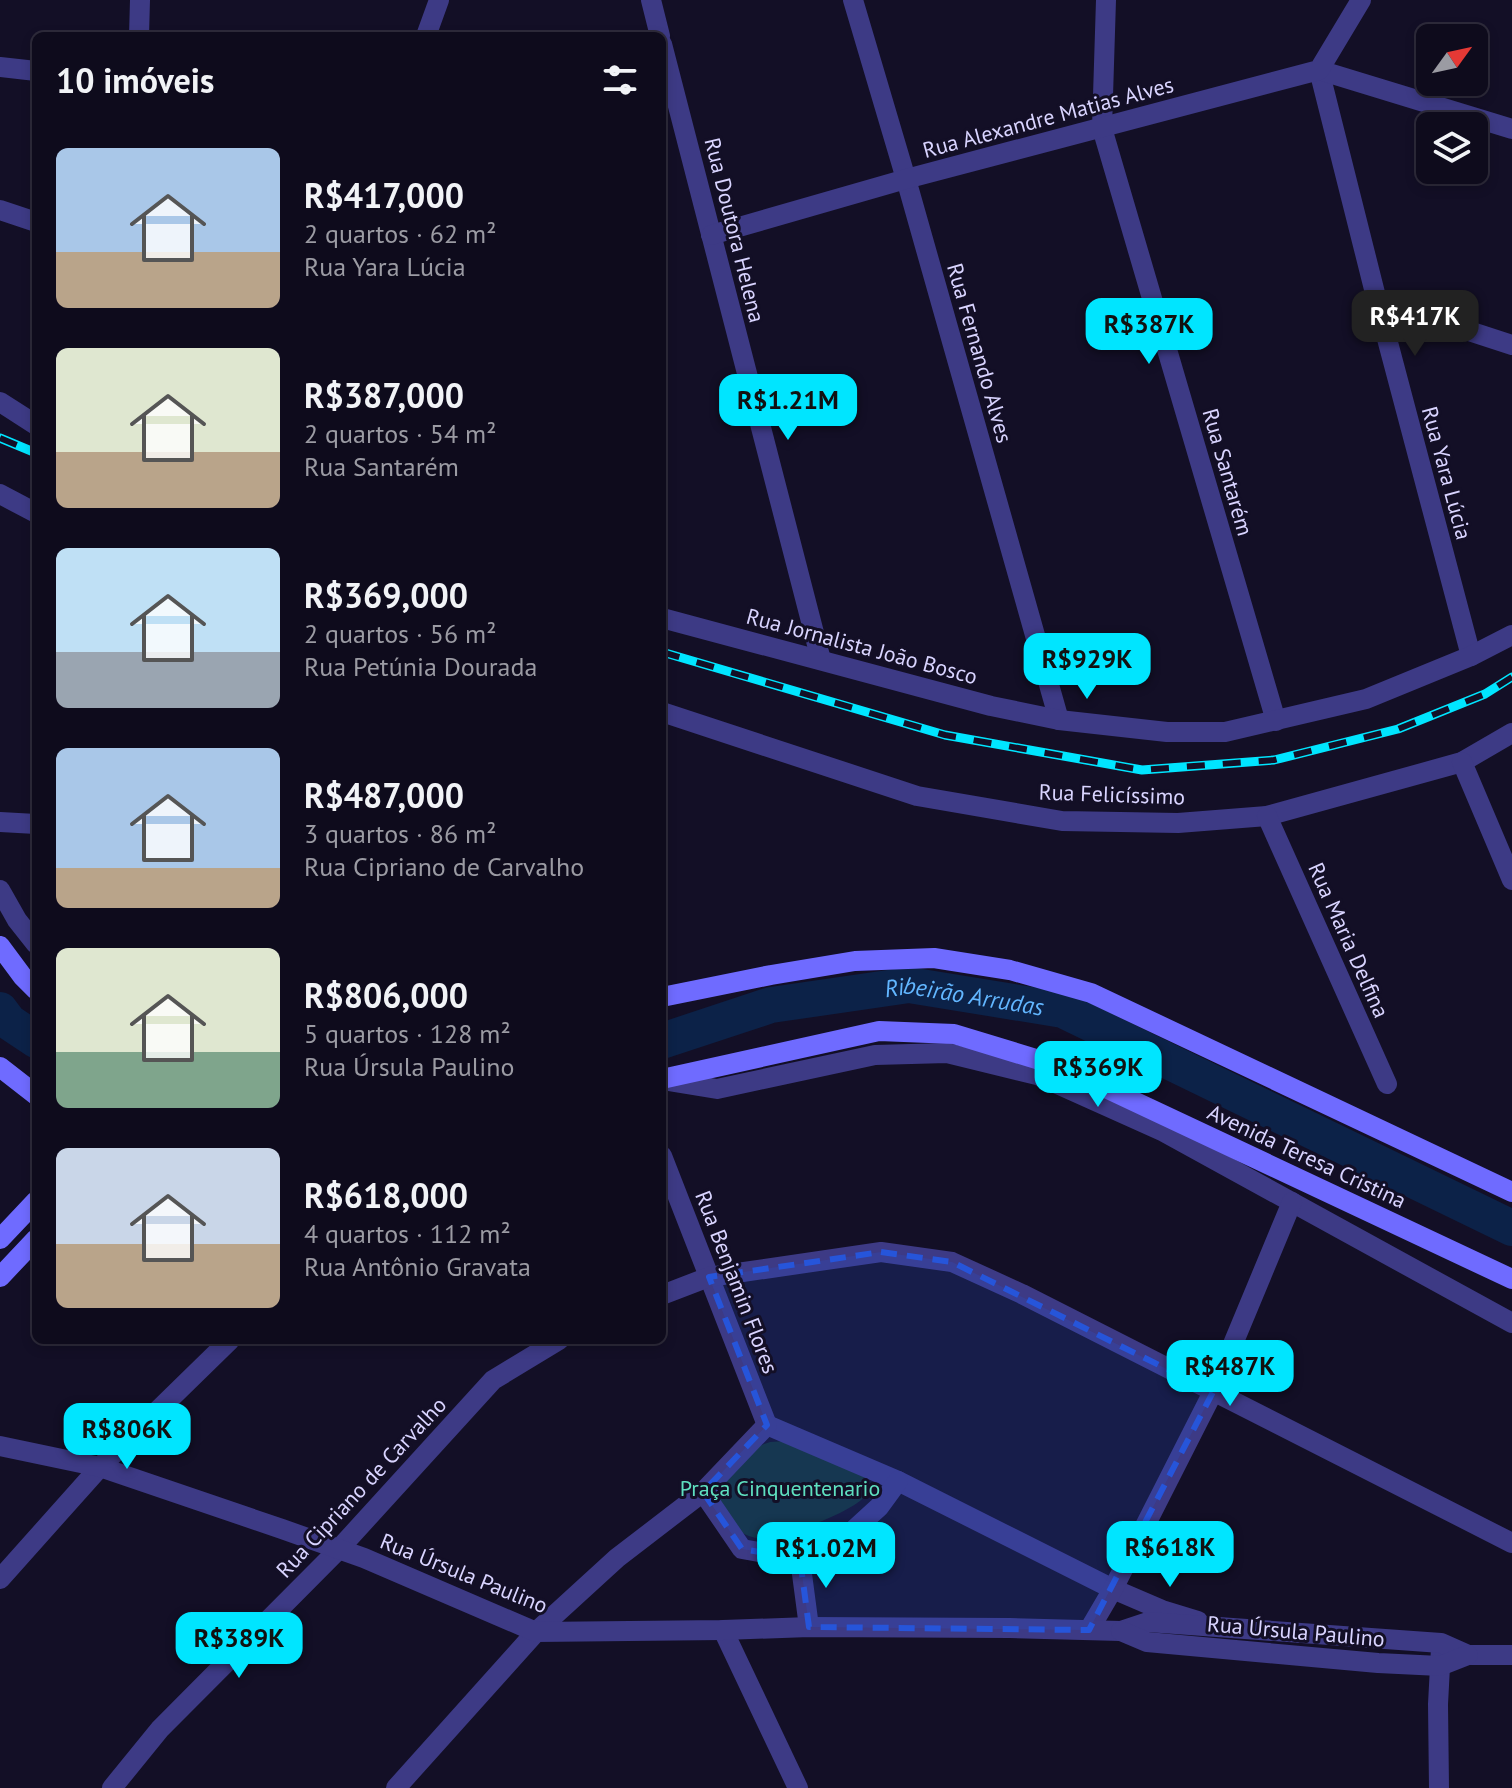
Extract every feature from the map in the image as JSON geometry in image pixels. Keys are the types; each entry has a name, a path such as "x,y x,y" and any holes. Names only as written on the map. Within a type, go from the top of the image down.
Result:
{"main road":[{"path":"0,946 32,986"},
{"path":"666,996 855,961 934,958 1010,970 1091,993 1512,1192"},
{"name":"Avenida Teresa Cristina","path":"666,1079 879,1031 954,1034 1059,1066 1512,1279"},
{"path":"0,1067 32,1092"},
{"path":"0,1239 32,1205"},
{"path":"0,1277 32,1243"}],"street":[{"path":"139,32 140,0"},
{"path":"651,0 659,32"},
{"name":"Rua Fernando Alves","path":"853,0 1059,720"},
{"name":"Rua Santarém","path":"1106,0 1102,128 1276,721"},
{"path":"1361,0 1319,70 1512,129"},
{"path":"427,32 438,2"},
{"path":"438,2 444,32"},
{"name":"Rua Doutora Helena","path":"666,60 821,660"},
{"path":"0,67 32,71"},
{"name":"Rua Alexandre Matias Alves","path":"711,235 906,179 1319,70"},
{"name":"Rua Yara Lúcia","path":"1319,70 1471,656"},
{"path":"0,210 32,221"},
{"path":"1377,301 1512,345"},
{"path":"0,402 32,422"},
{"path":"0,494 32,511"},
{"name":"Rua Jornalista João Bosco","path":"666,619 991,706 1059,720 1167,732 1225,732 1366,699 1471,656 1512,635"},
{"name":"Rua Felicíssimo","path":"666,713 917,796 1062,821 1178,823 1267,816 1462,762 1512,733"},
{"path":"1462,762 1512,880"},
{"name":"Rua Maria Delfina","path":"1267,816 1387,1084"},
{"path":"0,822 32,824"},
{"path":"0,890 32,939"},
{"path":"666,1081 717,1089 875,1055 947,1053 1037,1075 1164,1132 1512,1323"},
{"name":"Rua Benjamin Flores","path":"666,1166 767,1425"},
{"path":"1089,1630 1213,1392 1292,1202"},
{"path":"666,1293 709,1277 881,1252 952,1262 1022,1294 1512,1543"},
{"path":"0,1579 100,1467 226,1344"},
{"name":"Rua Cipriano de Carvalho","path":"112,1788 160,1729 339,1549 493,1380 552,1344"},
{"path":"396,1788 536,1632 617,1558 703,1492 767,1425 898,1481 1113,1589 1162,1610 1213,1626"},
{"name":"Rua Úrsula Paulino","path":"0,1446 100,1467 339,1549 536,1632 809,1627 1121,1631 1148,1622 1441,1643 1468,1655"},
{"path":"703,1492 742,1549 800,1559 834,1548 879,1507 898,1481"},
{"path":"800,1559 809,1627"},
{"path":"723,1630 798,1788"},
{"name":"Rua Úrsula Paulino","path":"1121,1631 1147,1642 1378,1663 1440,1666 1468,1655 1512,1655"},
{"path":"1439,1788 1441,1643"}],"highlighted area":[{"path":"881,1252 952,1262 1213,1392 1089,1630 809,1627 800,1559 742,1549 703,1492 767,1425 709,1277"}],"green space":[{"name":"Praça Cinquentenario","path":"787,1441 866,1478 870,1489 854,1505 804,1528 773,1537 748,1536 737,1528 715,1494 721,1476 756,1447"}],"waterway":[{"name":"Ribeirão Arrudas","path":"666,1040 771,1005 909,985 1063,1010 1512,1228"},
{"name":"Ribeirão Arrudas","path":"0,1010 9,1022 32,1037"}],"railway":[{"path":"0,438 32,451"},
{"path":"666,653 945,735 1142,770 1274,760 1398,729 1485,694 1512,677"}]}
